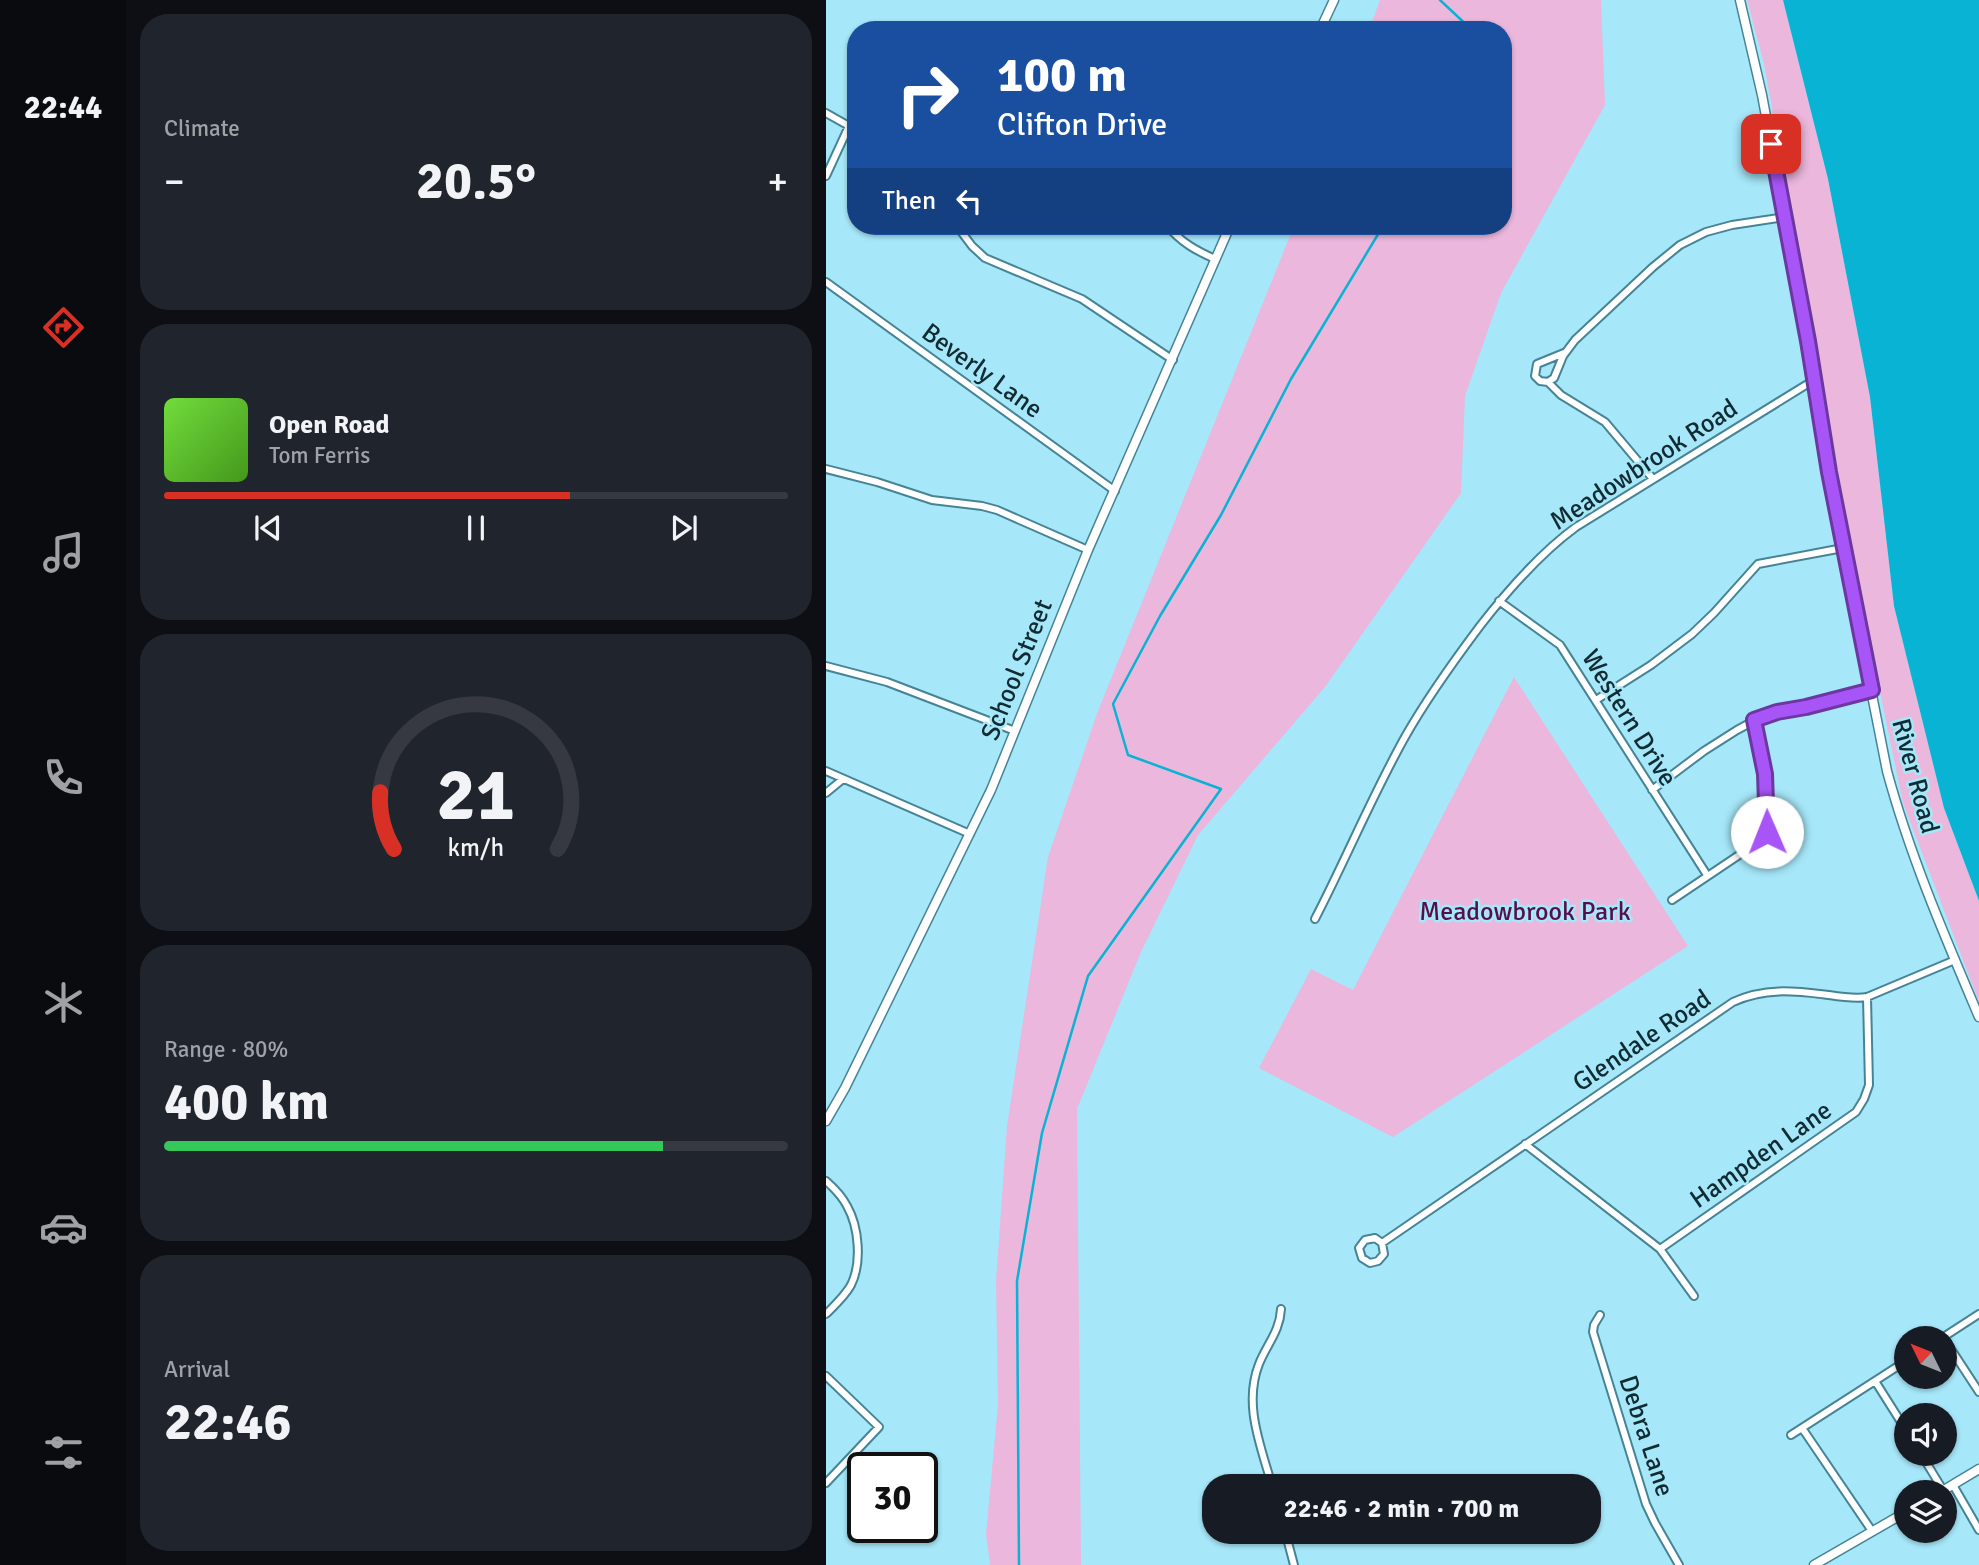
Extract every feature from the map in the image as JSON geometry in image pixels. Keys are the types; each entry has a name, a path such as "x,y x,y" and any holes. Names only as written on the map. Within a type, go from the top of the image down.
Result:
{"street":[{"path":"1324,21 1334,0"},
{"name":"River Road","path":"1740,0 1762,96 1824,447 1886,764 1900,817 1979,1017"},
{"path":"826,113 847,125"},
{"path":"826,176 847,130"},
{"path":"1548,383 1554,378 1565,353 1575,340 1667,254 1706,232 1785,217"},
{"path":"964,235 985,258 1082,299 1173,360"},
{"path":"1175,235 1197,251 1215,259"},
{"name":"School Street","path":"826,1121 845,1088 992,790 1088,550 1226,235"},
{"name":"Beverly Lane","path":"826,282 1115,491"},
{"path":"1565,353 1536,364 1535,376 1605,422 1653,479"},
{"name":"Meadowbrook Road","path":"1315,919 1406,735 1437,684 1499,601 1563,536 1814,380"},
{"path":"826,469 932,500 997,510 1088,550"},
{"path":"1596,700 1651,665 1692,634 1758,564 1843,548"},
{"name":"Western Drive","path":"1499,601 1560,645 1707,876"},
{"path":"826,667 887,682 1015,731"},
{"path":"1651,790 1704,751 1754,720 1872,690"},
{"path":"1672,900 1751,847 1768,830 1765,774 1754,720"},
{"path":"826,771 970,834"},
{"path":"826,793 843,779"},
{"name":"Glendale Road","path":"1382,1243 1715,1013 1744,997 1787,990 1852,998 1867,997 1955,960"},
{"name":"Hampden Lane","path":"1660,1249 1856,1112 1869,1086 1867,997"},
{"path":"1525,1144 1660,1249 1694,1296"},
{"path":"826,1181 847,1204 853,1220 857,1265 851,1285 826,1314"},
{"name":"Glendale Road","path":"1375,1238 1382,1243 1384,1254 1378,1261 1368,1262 1362,1258 1359,1248 1365,1240 1375,1238"},
{"path":"1269,1474 1254,1420 1252,1398 1259,1365 1276,1332 1281,1309"},
{"path":"1957,1328 1979,1314"},
{"name":"Debra Lane","path":"1600,1315 1593,1332 1646,1504 1679,1565"},
{"path":"1957,1360 1979,1392"},
{"path":"1791,1435 1894,1369"},
{"path":"826,1376 879,1427 826,1483"},
{"path":"1875,1381 1894,1411"},
{"path":"1801,1428 1872,1531"},
{"path":"1957,1483 1979,1469"},
{"path":"1957,1492 1979,1530"},
{"path":"1814,1565 1894,1519"},
{"path":"1288,1544 1294,1565"}],"green space":[{"path":"1380,0 1601,0 1605,105 1501,293 1465,396 1461,493 1325,687 1198,835 1141,952 1077,1109 1081,1565 990,1565 986,1534 998,1405 996,1281 1007,1126 1048,857 1098,711 1290,235 1512,235 1512,21 1372,21"},
{"path":"1747,0 1783,0 1828,179 1870,397 1894,606 1944,808 1979,901 1979,1002 1903,803 1864,614 1764,64"},
{"name":"Meadowbrook Park","path":"1514,677 1688,946 1393,1137 1259,1068 1311,969 1353,990"}],"water":[{"path":"1783,0 1979,0 1979,901 1944,808 1894,606 1870,397 1828,179"}],"waterway":[{"path":"1440,0 1462,21"},
{"path":"1019,1565 1017,1281 1042,1133 1088,976 1221,789 1128,755 1113,704 1160,616 1221,515 1291,379 1378,235"}],"route":[{"path":"1767,832 1765,774 1754,720 1872,690 1822,435 1808,341 1771,144"}]}
